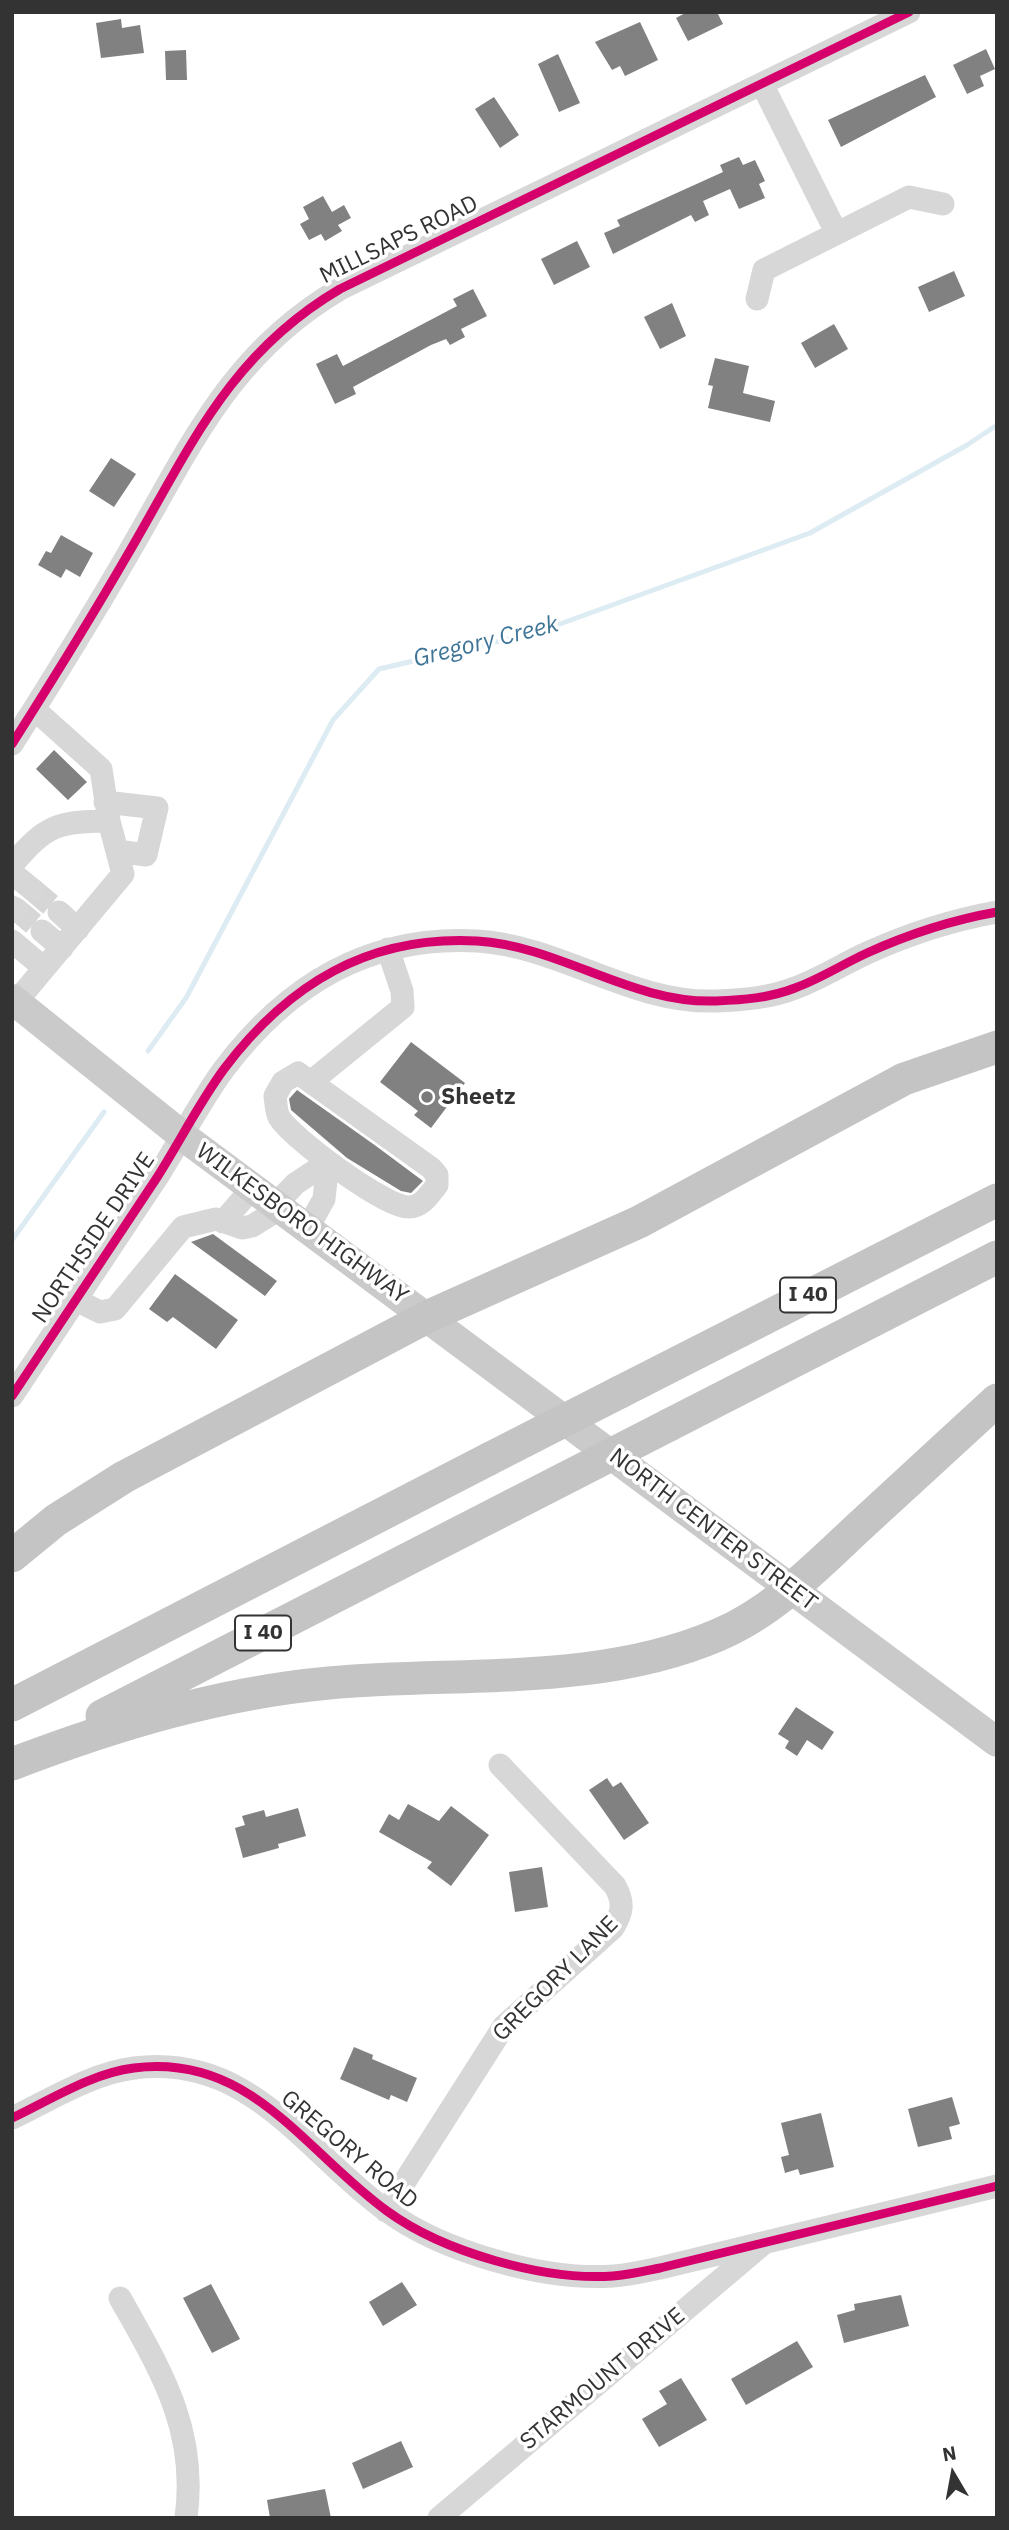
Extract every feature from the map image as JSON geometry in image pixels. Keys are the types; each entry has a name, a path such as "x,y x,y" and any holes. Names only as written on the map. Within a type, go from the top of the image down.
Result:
{"highway":[{"path":"12,1556 56,1520 124,1477 429,1317 639,1222 904,1079 997,1047"},
{"name":"I 40","path":"12,1705 997,1200"},
{"name":"I 40","path":"12,1763 997,1257"},
{"path":"12,1763 100,1731 212,1700 328,1683 581,1669 652,1658 720,1635 792,1589 997,1400"}],"main road":[{"name":"WILKESBORO HIGHWAY","path":"14,1001 184,1137 429,1317"},
{"name":"NORTH CENTER STREET","path":"429,1317 997,1742"}],"street":[{"name":"MILLSAPS ROAD","path":"12,744 219,397 263,346 315,304 340,289 909,12"},
{"path":"762,84 836,232"},
{"path":"757,299 764,270 836,232 909,197 943,204"},
{"path":"14,1001 123,874 107,812 101,769 34,709"},
{"path":"17,849 45,831 68,822 107,812 157,808 146,855 117,851"},
{"path":"12,873 33,890"},
{"path":"59,912 78,929"},
{"name":"NORTHSIDE DRIVE","path":"12,1396 184,1137 223,1070 261,1026 304,987 340,966 388,948 422,943 477,941 522,947 670,999 713,1001 758,998 794,988 867,953 927,929 997,912"},
{"path":"42,931 62,948"},
{"path":"12,941 44,968"},
{"path":"312,1081 403,1007 402,991 388,948"},
{"path":"298,1073 431,1168 437,1175 437,1185 423,1202 411,1208 392,1205 328,1162 278,1117 275,1096 283,1082 298,1073"},
{"path":"223,1222 270,1200 328,1162"},
{"path":"307,1229 324,1199 328,1162"},
{"path":"76,1300 100,1311 115,1309 183,1227 205,1221 223,1222 242,1228 252,1226 270,1200"},
{"name":"GREGORY LANE","path":"386,2211 504,2026 613,1927 622,1914 622,1899 615,1886 500,1765"},
{"name":"GREGORY ROAD","path":"12,2118 85,2083 133,2068 184,2068 233,2083 275,2111 386,2211 418,2231 453,2245 567,2276 614,2276 660,2268 997,2186"},
{"name":"STARMOUNT DRIVE","path":"439,2518 767,2240"},
{"path":"120,2298 159,2367 179,2413 189,2463 186,2518"}],"building":[{"path":"687,12 717,12 723,24 688,41 676,18"},
{"path":"121,19 122,28 140,25 144,53 101,58 96,23"},
{"path":"640,22 658,60 625,76 620,66 612,70 595,42"},
{"path":"986,49 995,69 980,76 984,86 967,94 953,65"},
{"path":"186,50 187,80 166,80 165,51"},
{"path":"558,54 580,103 559,112 538,64"},
{"path":"925,75 936,97 841,147 828,120"},
{"path":"494,97 519,135 500,148 475,109"},
{"path":"739,157 743,165 755,160 765,181 759,184 765,198 739,209 730,189 703,201 709,215 695,222 691,215 613,254 604,233 620,226 617,220 723,172 720,165"},
{"path":"323,196 332,212 344,205 351,218 338,225 342,231 325,241 321,234 309,240 300,224 309,219 303,207"},
{"path":"577,241 590,267 554,285 541,259"},
{"path":"954,271 965,296 929,312 918,287"},
{"path":"473,289 487,316 461,329 465,337 450,345 446,339 431,345 353,387 356,394 335,404 316,364 337,354 343,366 457,306 453,299"},
{"path":"672,303 686,336 660,349 644,317"},
{"path":"834,324 848,349 815,368 801,343"},
{"path":"715,358 749,366 743,393 775,401 770,422 708,408 713,386 708,385"},
{"path":"111,458 136,474 114,507 89,491"},
{"path":"61,535 93,553 80,577 66,569 61,578 38,565 46,551 51,553"},
{"path":"54,750 87,782 68,800 36,769"},
{"name":"Sheetz","path":"411,1042 465,1083 431,1128 414,1115 418,1111 380,1082"},
{"name":"Sheetz","path":"297,1090 423,1181 411,1193 401,1191 347,1158 291,1110 289,1099"},
{"path":"213,1234 277,1281 265,1296 191,1242"},
{"path":"175,1274 238,1320 216,1349 173,1317 167,1322 149,1309"},
{"path":"796,1707 834,1732 822,1750 807,1740 797,1756 785,1748 789,1741 778,1734"},
{"path":"607,1778 613,1787 621,1782 649,1823 624,1840 589,1790"},
{"path":"408,1804 439,1821 451,1806 489,1835 451,1886 427,1868 432,1862 379,1832 389,1814 399,1820"},
{"path":"298,1808 306,1836 278,1844 279,1848 243,1858 235,1828 245,1825 242,1816 264,1810 266,1817"},
{"path":"542,1867 548,1907 515,1912 509,1872"},
{"path":"354,2047 373,2055 372,2059 417,2078 407,2102 391,2095 389,2100 340,2079"},
{"path":"952,2097 960,2124 949,2127 952,2139 918,2147 908,2109"},
{"path":"821,2113 834,2167 800,2175 798,2169 785,2173 781,2157 789,2155 781,2123"},
{"path":"402,2282 417,2305 383,2326 369,2302"},
{"path":"211,2284 240,2339 212,2353 183,2298"},
{"path":"901,2295 909,2326 844,2343 837,2315 855,2310 854,2304"},
{"path":"797,2341 813,2367 746,2405 731,2379"},
{"path":"681,2378 707,2420 659,2447 642,2419 667,2404 659,2391"},
{"path":"401,2441 413,2467 363,2489 352,2463"},
{"path":"325,2489 331,2518 270,2518 267,2500"}],"waterway":[{"name":"Gregory Creek","path":"148,1051 186,998 333,720 379,669 538,632 810,533 967,445 997,425"},
{"name":"Gregory Creek","path":"12,1240 104,1112"}],"tunnel":[{"path":"33,890 59,912"},
{"path":"16,909 42,931"}],"cycle path":[{"path":"12,744 86,626 216,406 240,373 302,315 340,289 909,12"},
{"path":"12,1396 156,1179 224,1069 275,1012 334,971 366,956 401,947 438,941 477,941 538,953 655,994 716,1001 746,999 795,988 867,953 915,934 947,923 997,912"},
{"path":"12,2118 72,2088 118,2071 175,2067 211,2076 244,2091 274,2112 357,2187 410,2226 465,2251 496,2261 557,2274 619,2275 660,2268 997,2186"}],"place":[{"name":"Sheetz","path":"427,1097"}]}
